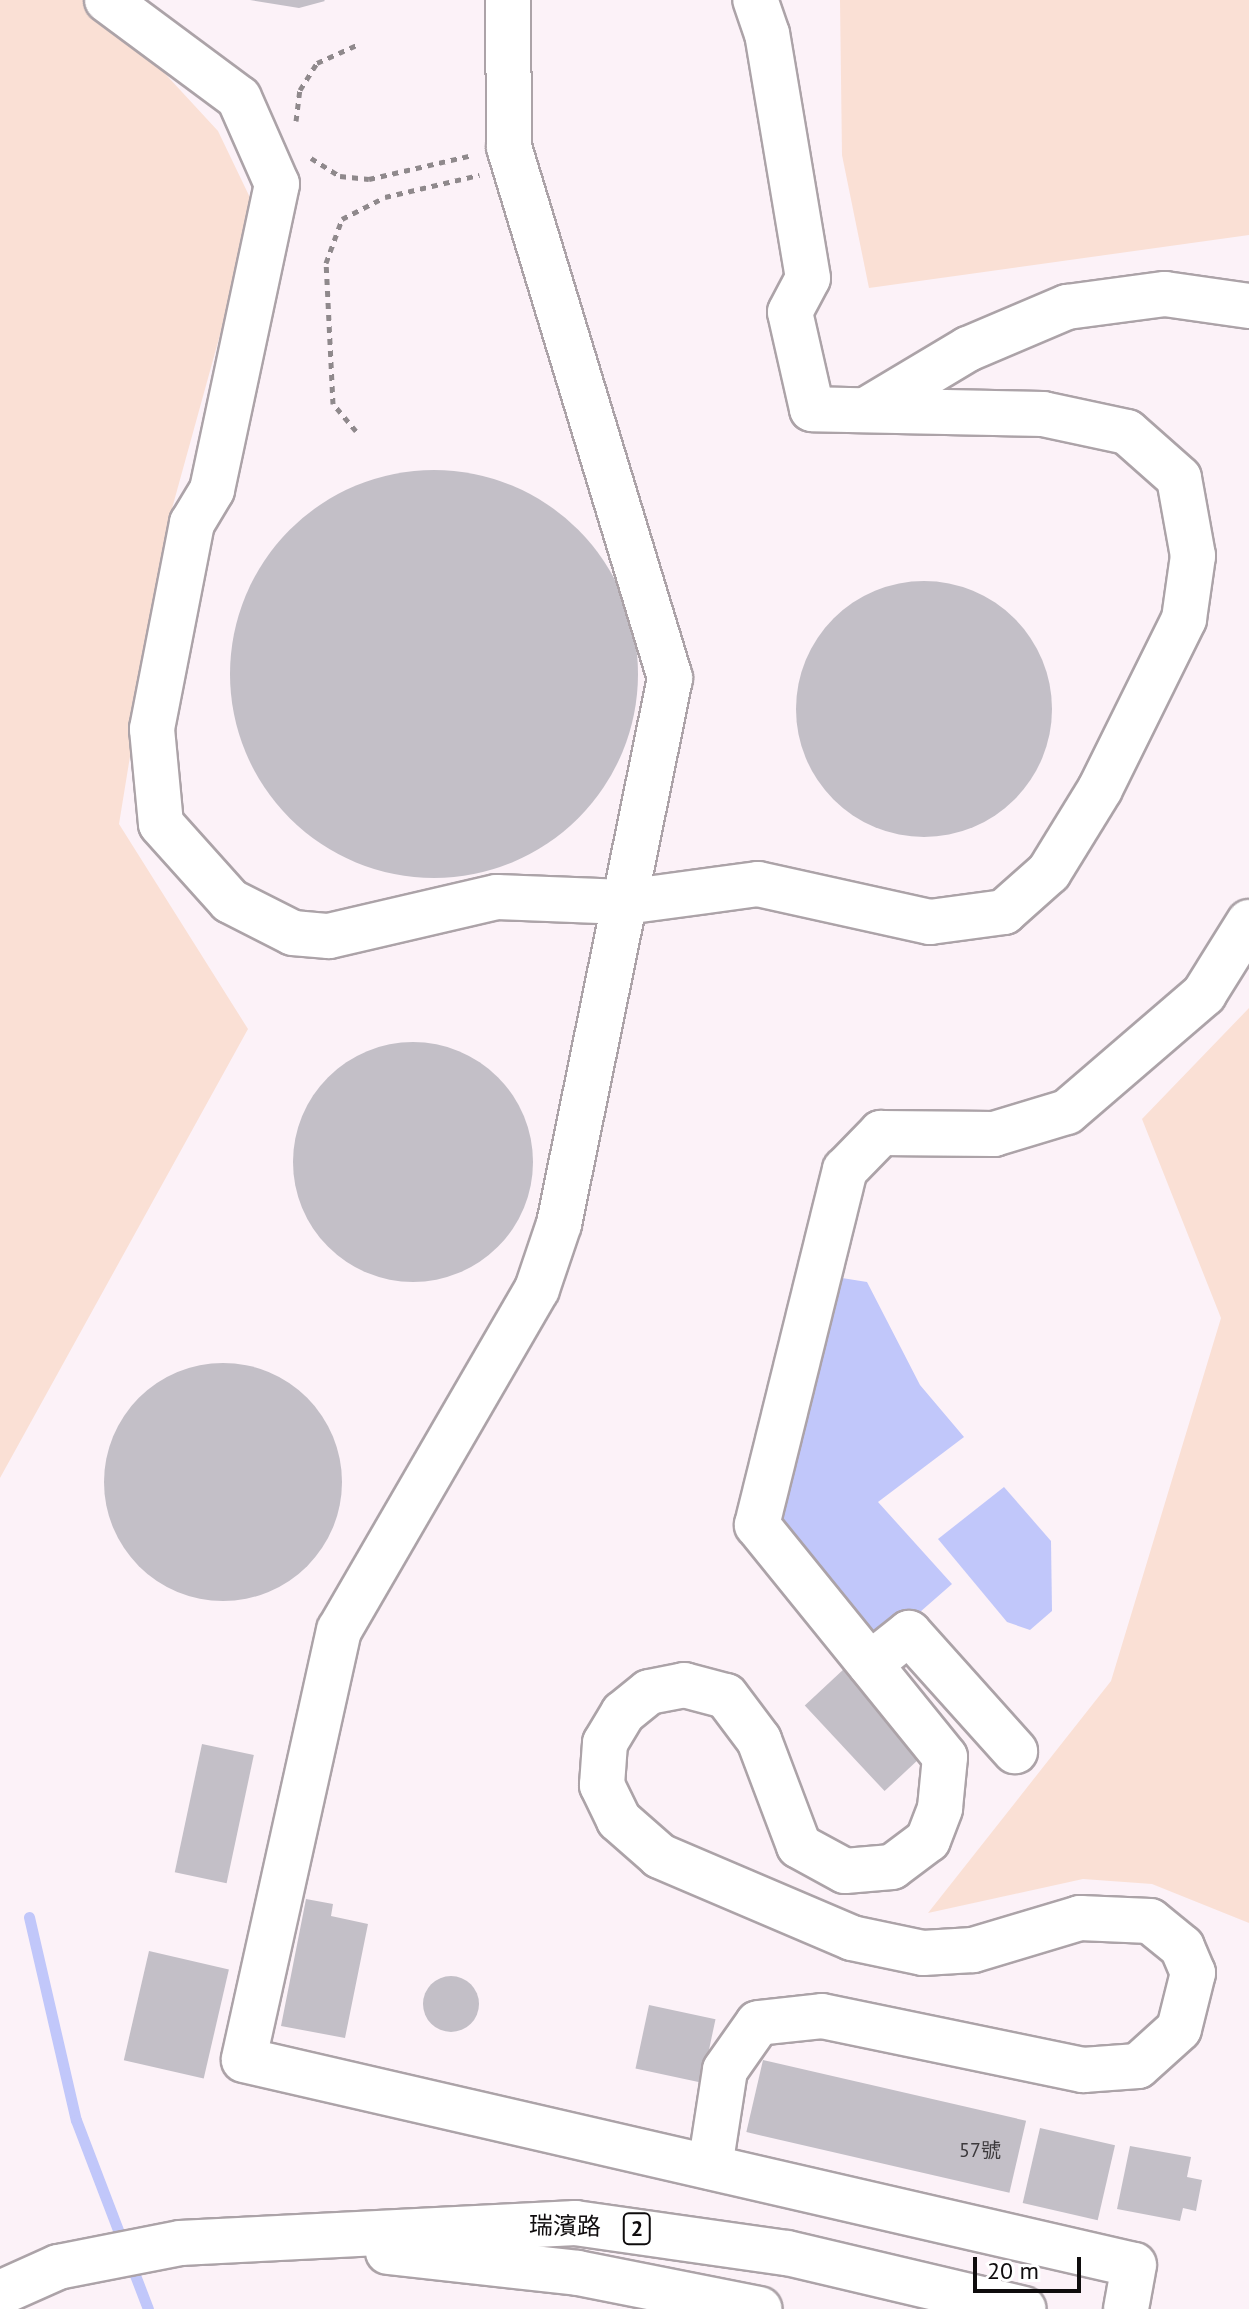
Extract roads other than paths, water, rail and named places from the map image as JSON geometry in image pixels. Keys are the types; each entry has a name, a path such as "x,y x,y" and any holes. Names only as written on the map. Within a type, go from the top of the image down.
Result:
{"main road":[{"path":"107,0 115,11 239,98 277,184 212,490 192,523 152,729 161,824 230,901 293,933 329,936 497,897 625,902 758,884 930,922 1004,912 1049,872 1100,789 1184,619 1193,556 1179,478 1127,432 1057,417 812,409 790,312 808,278 767,34 755,0"},
{"path":"508,0 512,157 670,678 559,1224 537,1289 339,1630 244,2060 1134,2265 1126,2309"},
{"path":"866,410 968,349 1067,307 1165,294 1249,306"},
{"path":"710,2167 725,2070 758,2023 822,2016 1083,2070 1138,2066 1179,2029 1193,1973 1182,1947 1150,1921 1080,1918 973,1950 923,1953 852,1938 660,1856 619,1820 602,1785 605,1743 623,1713 649,1692 684,1685 726,1696 759,1740 799,1846 845,1871 892,1867 928,1840 940,1808 945,1757 757,1525 845,1170 881,1133 994,1134 1067,1112 1204,994 1249,922"},
{"path":"870,1664 909,1633 1015,1751"},
{"name":"瑞濱路","path":"0,2293 58,2267 180,2243 242,2237 575,2223 787,2253 1023,2309"},
{"name":"瑞濱路","path":"242,2237 578,2273 759,2309"}],"water":[{"path":"842,1278 867,1282 920,1385 964,1437 878,1502 952,1584 880,1647 778,1529"},
{"path":"1004,1487 1051,1541 1052,1611 1030,1630 1007,1622 938,1539"}],"waterway":[{"path":"29,1917 76,2120 124,2246"},
{"path":"130,2262 148,2309"}]}
